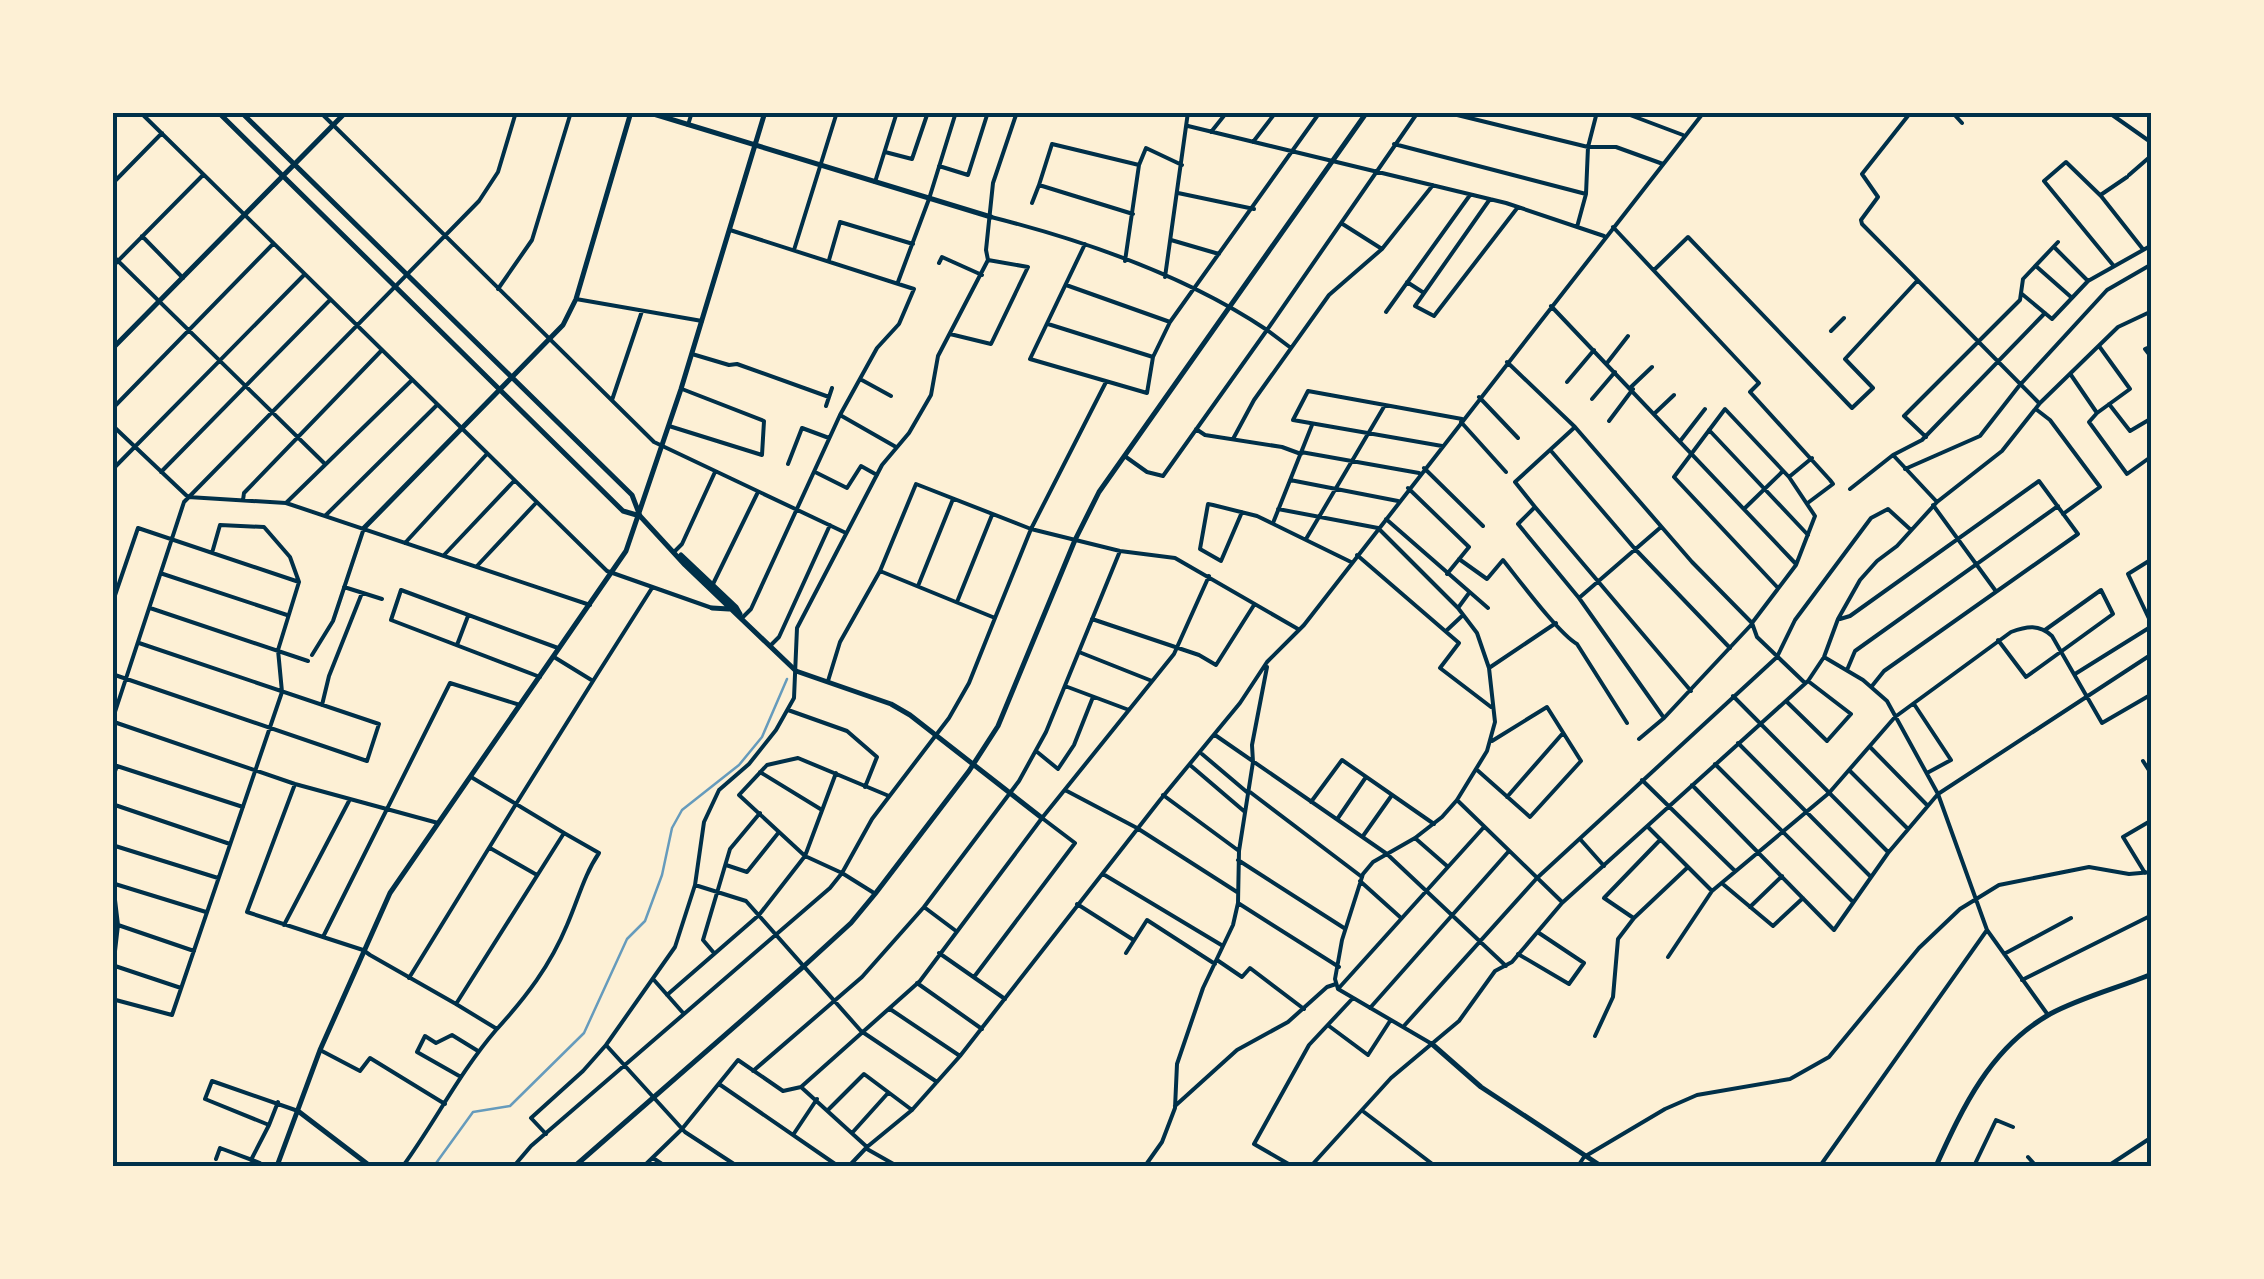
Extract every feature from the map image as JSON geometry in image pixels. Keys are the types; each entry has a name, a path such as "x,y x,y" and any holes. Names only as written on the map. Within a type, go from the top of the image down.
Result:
{"street":[{"path":"140,112 604,569 712,608 732,611"},
{"path":"218,112 623,511 640,516"},
{"path":"241,112 632,495 640,516 796,671 891,704 936,734 1076,843 974,977"},
{"path":"320,112 662,448 846,533"},
{"path":"112,349 346,112"},
{"path":"438,824 295,784 112,721 188,497 479,201 498,172 516,112"},
{"path":"498,288 532,240 571,112"},
{"path":"312,655 333,622 364,528 563,325 576,300 631,112"},
{"path":"647,112 1085,244 1230,305 1290,348"},
{"path":"688,125 692,112"},
{"path":"278,1166 320,1050 390,893 613,574 640,516 764,112"},
{"path":"794,250 837,112"},
{"path":"876,182 897,112"},
{"path":"885,152 912,159 928,112"},
{"path":"898,282 956,112"},
{"path":"940,166 968,175 988,112"},
{"path":"546,1134 531,1118 606,1045 654,979 683,928 696,884 704,822 719,790 749,764 794,698 796,628 877,475 932,394 938,356 988,260 993,184 1017,112"},
{"path":"1165,277 1188,112"},
{"path":"1210,132 1227,112"},
{"path":"1253,142 1276,112"},
{"path":"1085,244 1030,359 1146,393 1153,357 1170,322 1320,112"},
{"path":"578,1166 851,922 974,764 998,726 1093,502 1368,112"},
{"path":"1124,455 1147,472 1162,476 1418,112"},
{"path":"1445,112 1588,147 1616,147 1664,164"},
{"path":"1576,227 1586,194 1588,147 1597,112"},
{"path":"1622,112 1685,136"},
{"path":"849,1166 912,1110 982,1030 1077,904 1352,562 1704,112"},
{"path":"1910,112 1862,174 1878,196 1862,220 2038,406 2100,487 2064,514"},
{"path":"1952,112 1962,124"},
{"path":"2108,112 2152,142"},
{"path":"1188,126 1490,199 1605,237"},
{"path":"112,184 162,133"},
{"path":"1032,203 1052,144 1139,165"},
{"path":"1394,144 1586,194"},
{"path":"1125,260 1139,165 1146,148 1182,165"},
{"path":"2100,195 2152,155"},
{"path":"2113,264 2044,181 2066,162 2100,195 2142,248"},
{"path":"112,267 203,175"},
{"path":"1232,439 1254,400 1329,296 1382,248 1433,184"},
{"path":"1038,185 1133,214"},
{"path":"1178,193 1254,208"},
{"path":"1386,312 1470,194"},
{"path":"1490,199 1415,306 1434,316 1518,207"},
{"path":"828,260 840,222 912,244"},
{"path":"1341,223 1382,248"},
{"path":"1612,227 1760,383 1750,392 1832,484 1809,502"},
{"path":"730,230 914,289 899,324 877,348 828,438 751,609 742,618"},
{"path":"142,236 183,278"},
{"path":"1654,270 1688,236 1852,408 1874,388 1845,359 1917,281"},
{"path":"1170,240 1218,254"},
{"path":"112,409 274,244"},
{"path":"1926,437 1904,416 2020,300 2023,279 2056,244 2088,281"},
{"path":"2021,293 2052,319 2088,281 2142,248 2152,246"},
{"path":"112,255 324,463"},
{"path":"939,263 942,257 982,275"},
{"path":"950,334 990,344 1028,267 988,260"},
{"path":"1905,468 1980,436 2019,386 2106,290 2152,264"},
{"path":"2036,266 2071,297"},
{"path":"112,470 304,275"},
{"path":"1408,282 1424,293"},
{"path":"1066,285 1170,322"},
{"path":"576,300 702,321"},
{"path":"160,472 330,301"},
{"path":"1551,306 1796,564"},
{"path":"612,400 642,311"},
{"path":"1311,1166 1391,1078 1460,1021 1495,970 1518,954 1562,903 1806,682 1824,657 1838,619 1860,580 1935,503 2002,451 2038,406 2118,327 2152,311"},
{"path":"1850,489 1892,456 1926,437 2045,314"},
{"path":"1830,331 1844,318"},
{"path":"1046,324 1153,357"},
{"path":"1607,362 1628,336"},
{"path":"2099,346 2130,389 2096,412 2089,422 2127,474 2152,456"},
{"path":"2152,346 2145,349 2152,358"},
{"path":"1567,382 1594,350"},
{"path":"243,500 244,493 381,351"},
{"path":"692,354 737,364 829,397"},
{"path":"1507,362 1575,428 1752,624 1758,637 1778,658 1852,714 1827,741 1786,701"},
{"path":"1609,421 1652,367"},
{"path":"1592,399 1616,372"},
{"path":"2070,374 2096,412"},
{"path":"860,379 890,396"},
{"path":"286,503 411,381"},
{"path":"514,1166 830,888 842,873 872,819 969,684 1031,529 1106,382"},
{"path":"669,426 762,455 764,421 681,388"},
{"path":"826,406 832,388"},
{"path":"1442,446 1293,420 1308,391 1462,420 1506,472"},
{"path":"1654,412 1674,395"},
{"path":"1480,397 1518,438"},
{"path":"2109,404 2130,431 2152,418"},
{"path":"1306,539 1385,405"},
{"path":"326,515 436,406"},
{"path":"1639,739 1664,718 1752,624 1796,564 1815,516 1809,502 1784,471 1725,408 1674,477 1778,588"},
{"path":"1681,440 1705,409"},
{"path":"840,416 896,446"},
{"path":"1274,523 1312,423"},
{"path":"112,425 188,497 286,503 590,605"},
{"path":"788,464 802,428 828,438"},
{"path":"1575,428 1515,482 1691,690"},
{"path":"1196,430 1205,436 1419,473"},
{"path":"1709,430 1808,535"},
{"path":"1551,450 1635,550 1730,648"},
{"path":"405,543 487,454"},
{"path":"1892,456 1935,503 1996,591"},
{"path":"1789,477 1812,458"},
{"path":"814,471 847,488 861,466 877,475"},
{"path":"1424,468 1483,526"},
{"path":"1744,508 1784,471"},
{"path":"676,552 715,472"},
{"path":"1290,480 1398,501"},
{"path":"1838,619 1850,616 2039,481 2078,534 1884,671 1872,686"},
{"path":"444,556 514,482"},
{"path":"828,682 840,642 880,571 914,486 920,484 1031,529 1120,552 1176,558 1298,629"},
{"path":"1408,488 1469,547 1447,574"},
{"path":"713,584 758,492"},
{"path":"918,586 953,499"},
{"path":"477,566 536,503"},
{"path":"1242,512 1221,561 1200,550 1208,504 1242,512 1274,523 1352,562"},
{"path":"1847,670 1855,651 2058,506"},
{"path":"1536,507 1518,524 1579,598 1664,718"},
{"path":"1278,509 1378,528 1458,608 1477,633 1489,668 1495,722 1490,742 1457,800 1434,824 1373,862 1361,879 1346,929 1337,986"},
{"path":"1403,1027 1536,878 1778,658 1795,620 1871,518 1888,509 1911,530"},
{"path":"956,602 992,515"},
{"path":"1386,519 1488,608"},
{"path":"112,999 172,1015 282,692 278,650 299,582 290,557 264,527 220,525 212,553"},
{"path":"770,646 778,637 830,525"},
{"path":"1579,598 1661,527"},
{"path":"112,604 138,528 299,582"},
{"path":"676,552 713,584 742,618"},
{"path":"753,1071 862,977 924,907 1010,792 1036,751 1120,552"},
{"path":"1358,554 1460,643 1440,668 1492,709"},
{"path":"1459,558 1487,580 1503,560 1557,623 1565,638 1577,644 1627,723"},
{"path":"2075,674 2152,626 2128,574 2152,559"},
{"path":"880,571 995,618"},
{"path":"162,574 287,615"},
{"path":"644,1166 682,1128 738,1060 784,1091 801,1087 917,984 1042,818 1178,648 1209,576"},
{"path":"344,587 382,599"},
{"path":"409,978 652,588"},
{"path":"540,677 391,620 401,590 560,649"},
{"path":"1668,957 1712,891 1829,792 1894,717 1998,640 2022,627 2045,630 2101,590 2113,614 2026,677 1998,640"},
{"path":"1458,608 1469,592"},
{"path":"322,705 329,676 362,593"},
{"path":"712,608 720,598"},
{"path":"1092,619 1178,648 1216,666 1255,604"},
{"path":"150,608 308,661"},
{"path":"457,645 468,615"},
{"path":"1446,632 1463,615"},
{"path":"1489,668 1557,623"},
{"path":"2045,630 2102,724 2149,696 2152,706"},
{"path":"112,674 367,761 378,724 138,644"},
{"path":"1079,652 1152,681"},
{"path":"1692,785 1834,930 1888,853 1938,794 2152,654"},
{"path":"554,657 593,681"},
{"path":"1824,657 1872,686 1887,700 1938,794 1988,930 2048,1015"},
{"path":"1146,1166 1162,1142 1175,1106 1177,1064 1233,926 1238,903 1239,851 1254,762 1252,744 1268,662"},
{"path":"323,938 450,683 520,706"},
{"path":"1065,686 1129,710"},
{"path":"1732,696 1888,853"},
{"path":"1036,751 1058,769 1074,744 1093,698"},
{"path":"1914,703 1951,760 1927,773"},
{"path":"1476,769 1530,817 1580,761 1546,707 1490,742"},
{"path":"788,710 847,731 877,757 865,787"},
{"path":"1507,797 1563,733"},
{"path":"1214,735 1387,854 1506,966"},
{"path":"1738,743 1871,878"},
{"path":"1869,746 1927,805"},
{"path":"1200,753 1361,879 1400,917"},
{"path":"875,894 805,856 739,795 767,764 798,758 889,796"},
{"path":"1311,802 1342,760 1434,824"},
{"path":"2144,761 2152,775"},
{"path":"1715,764 1853,903"},
{"path":"1190,765 1246,812"},
{"path":"112,779 117,766 243,807"},
{"path":"1849,770 1908,829"},
{"path":"760,772 822,810"},
{"path":"667,995 759,915 805,856 836,773"},
{"path":"403,1166 478,1051 538,983 567,926 586,871 599,852 471,777"},
{"path":"1337,820 1366,777"},
{"path":"1642,780 1737,872"},
{"path":"295,784 246,912 363,950 497,1030"},
{"path":"1065,790 1138,828 1236,892"},
{"path":"1164,795 1239,851"},
{"path":"1362,837 1392,795"},
{"path":"284,925 350,799"},
{"path":"1457,800 1562,903"},
{"path":"112,804 230,844"},
{"path":"714,953 703,940 730,849 760,814"},
{"path":"2148,872 2123,838 2152,820"},
{"path":"1175,1106 1237,1050 1266,1037 1328,987 1337,986 1484,827"},
{"path":"1648,828 1712,891"},
{"path":"726,866 747,872 780,832"},
{"path":"456,1004 564,833"},
{"path":"1415,838 1448,866"},
{"path":"1579,838 1604,866"},
{"path":"1634,918 1604,898 1660,840"},
{"path":"112,845 218,878"},
{"path":"490,848 537,875"},
{"path":"1370,1008 1510,851"},
{"path":"1238,860 1346,929"},
{"path":"1595,1036 1613,997 1618,938 1688,867"},
{"path":"1578,1166 1584,1157 1665,1109 1698,1095 1790,1079 1829,1057 1919,948 1977,898 1999,885 2089,868 2129,874 2148,872"},
{"path":"1102,873 1223,946"},
{"path":"112,875 118,925 112,977"},
{"path":"1750,907 1782,876"},
{"path":"115,884 207,913"},
{"path":"696,884 746,901 861,1032 937,1082"},
{"path":"1722,884 1773,926 1803,898"},
{"path":"1238,903 1339,967"},
{"path":"1077,904 1134,940"},
{"path":"924,907 956,931"},
{"path":"2021,980 2152,915"},
{"path":"2004,954 2071,918"},
{"path":"1126,954 1147,920 1242,977 1250,968 1304,1009"},
{"path":"118,925 194,951"},
{"path":"1820,1166 1988,930"},
{"path":"1518,954 1569,984 1584,963 1537,932"},
{"path":"939,953 1005,999"},
{"path":"113,966 181,988"},
{"path":"1936,1166 1984,1074 2015,1039 2048,1015 2152,974"},
{"path":"654,979 684,1014"},
{"path":"917,984 982,1030"},
{"path":"1337,986 1432,1044 1464,1074 1601,1166"},
{"path":"1292,1166 1254,1144 1309,1045 1352,998"},
{"path":"888,1008 960,1056"},
{"path":"1327,1024 1368,1055 1390,1020"},
{"path":"461,1077 417,1052 424,1036 436,1042 452,1035 478,1051"},
{"path":"606,1045 682,1128 737,1166"},
{"path":"320,1050 360,1071 370,1058 445,1104"},
{"path":"828,1110 864,1074 912,1110"},
{"path":"269,1125 205,1099 212,1081 298,1111 370,1166"},
{"path":"719,1084 838,1166"},
{"path":"801,1087 866,1148 897,1166"},
{"path":"852,1133 888,1092"},
{"path":"793,1135 817,1100"},
{"path":"251,1160 278,1102"},
{"path":"1364,1112 1435,1166"},
{"path":"1974,1166 1996,1120 2013,1127"},
{"path":"2108,1166 2152,1137"},
{"path":"216,1158 220,1148 260,1163"},
{"path":"2028,1157 2036,1166"},
{"path":"653,1158 665,1166"}],"waterway":[{"path":"434,1166 473,1112 510,1106 584,1033 627,939 645,921 662,875 672,828 682,810 739,765 762,737 787,679"}]}
